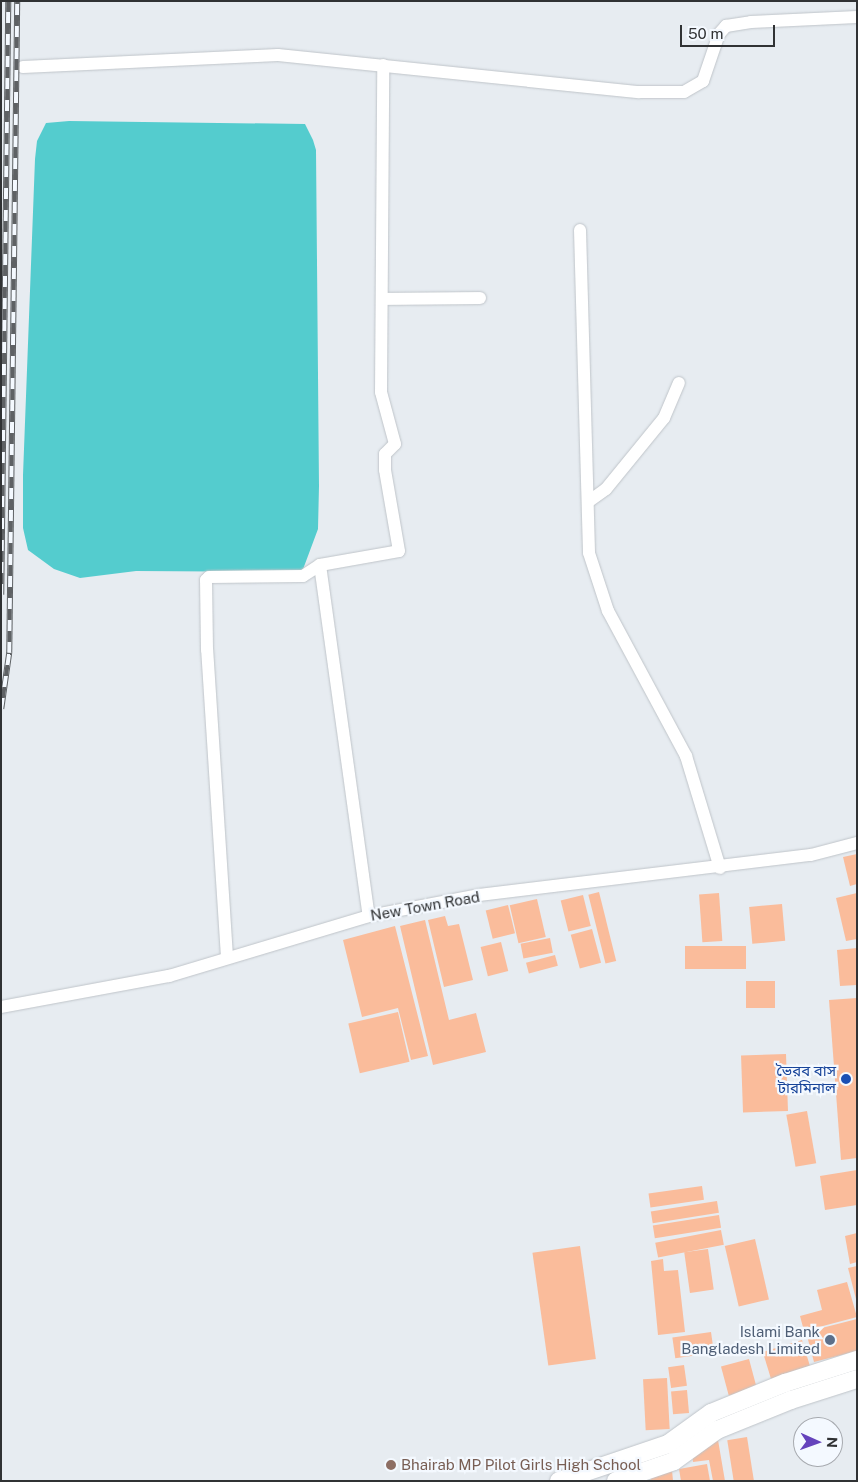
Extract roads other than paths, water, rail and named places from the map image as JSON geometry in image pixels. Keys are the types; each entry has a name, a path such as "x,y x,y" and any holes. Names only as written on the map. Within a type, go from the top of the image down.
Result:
{"street":[{"path":"24,67 278,55 639,92 684,92 703,82 719,34 726,26 751,22 857,18"},
{"path":"227,957 207,650 206,580 209,577 298,577 320,565 399,551 384,470 385,454 395,444 381,392 383,66"},
{"path":"580,230 589,553 608,611 686,756 720,868"},
{"path":"382,299 480,298"},
{"path":"588,502 606,489 664,418 679,383"},
{"path":"320,565 368,916"},
{"name":"New Town Road","path":"1,1008 169,976 368,916 480,895 720,868 811,855 857,844"},
{"path":"559,1481 668,1444 711,1413 785,1382 857,1360"},
{"path":"616,1481 674,1461 727,1426 791,1400 857,1379"}],"water":[{"path":"69,121 305,124 316,150 319,486 318,529 302,572 136,571 80,578 54,569 28,550 23,528 23,475 35,159 37,141 46,123"}],"railway":[{"path":"1,595 8,1"},
{"path":"1,709 9,653 17,1"}],"place":[{"name":"ভৈরব বাস টারমিনাল","path":"846,1079"},
{"name":"Islami Bank Bangladesh Limited","path":"830,1340"},
{"name":"Bhairab MP Pilot Girls High School","path":"391,1465"}]}
